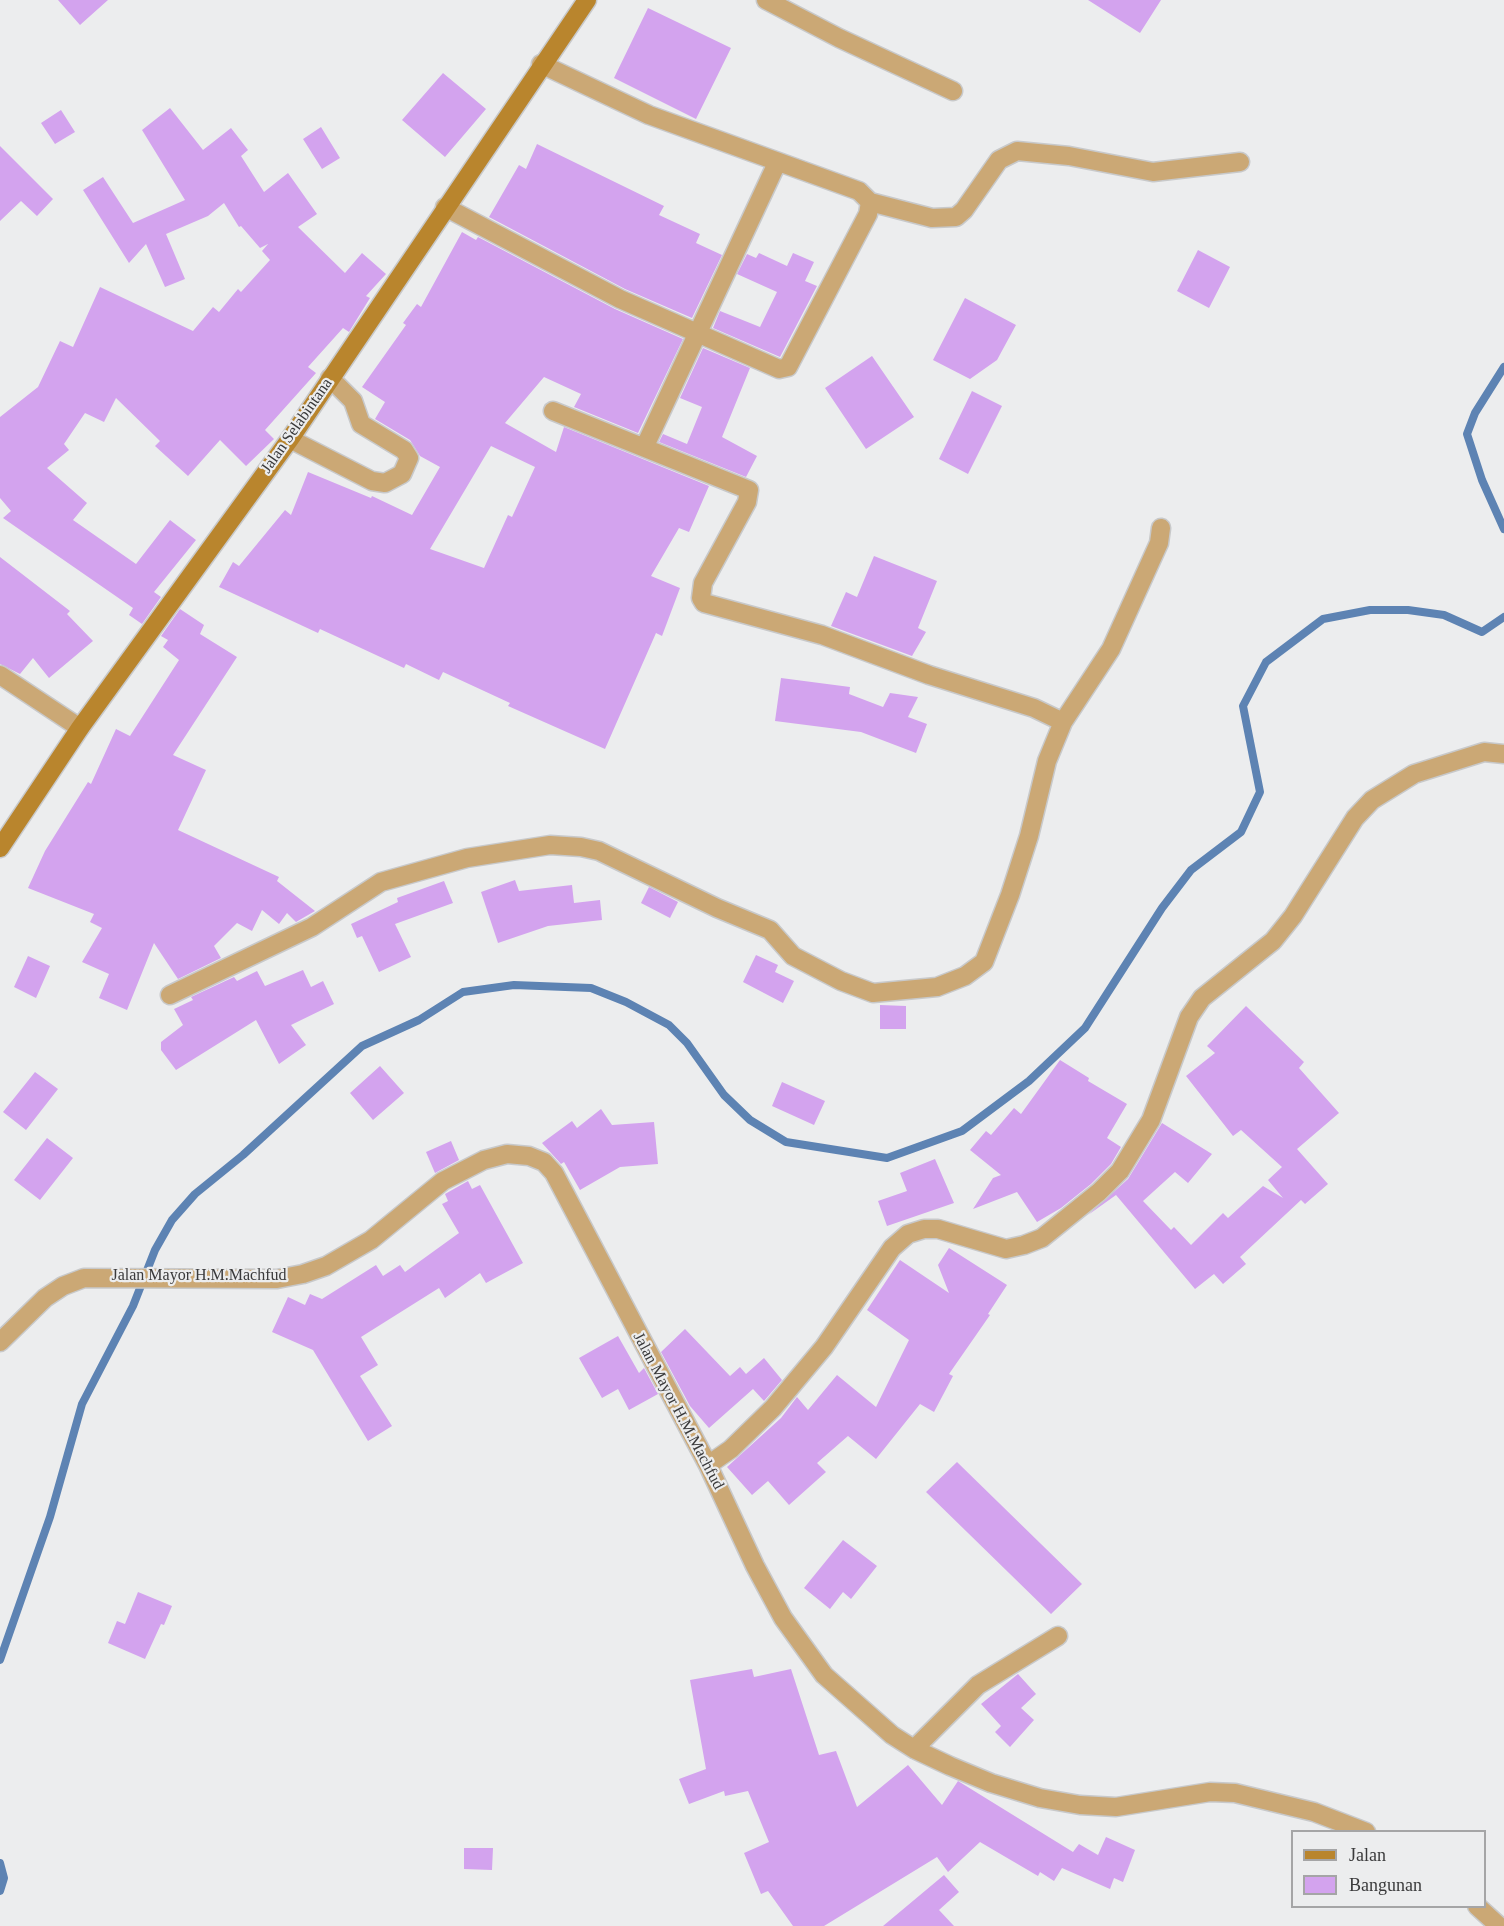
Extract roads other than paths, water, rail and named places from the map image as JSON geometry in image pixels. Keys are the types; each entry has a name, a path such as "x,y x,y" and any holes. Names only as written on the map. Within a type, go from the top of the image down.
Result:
{"street":[{"name":"Jalan Selabintana","path":"0,848 80,728 290,439 542,64 588,0"},
{"path":"766,0 839,38 953,91"},
{"path":"542,64 649,115 859,191 870,201 932,218 956,217 964,210 999,160 1017,151 1057,154 1153,172 1240,162"},
{"path":"645,446 777,163"},
{"path":"445,207 620,299 698,335 779,369 786,369 868,214 870,201"},
{"path":"290,439 372,481 385,483 394,480 408,466 409,458 404,450 361,424 353,401 330,378"},
{"path":"553,411 645,446 749,490 747,502 703,583 701,598 704,603 822,635 929,675 1034,708 1063,722"},
{"path":"170,994 312,927 381,882 467,858 550,845 599,851 717,908 770,930 793,956 841,981 873,993 937,987 964,976 984,962 1010,895 1029,836 1047,760 1063,722 1111,649 1159,543 1161,528"},
{"path":"0,675 80,728"},
{"path":"708,1465 731,1449 773,1408 824,1347 892,1248 908,1234 924,1228 938,1229 1006,1249 1042,1238 1099,1192 1120,1171 1151,1120 1189,1017 1202,999 1273,941 1293,916 1355,818 1381,793 1414,774 1484,752 1504,754"},
{"name":"Jalan Mayor H.M.Machfud","path":"0,1342 45,1298 63,1286 84,1278 277,1279 303,1275 326,1266 371,1240 443,1181 484,1160 507,1154 529,1156 544,1162 554,1173 708,1465 783,1618 818,1667 851,1700 914,1749 991,1783 1070,1803 1116,1807 1210,1792 1235,1792 1314,1812 1361,1830"},
{"path":"914,1749 978,1685 1058,1636"},
{"path":"1480,1908 1499,1926"}],"waterway":[{"path":"1504,367 1475,413 1467,434 1482,480 1504,529"},
{"path":"0,1660 50,1517 82,1404 133,1306 155,1250 172,1220 195,1194 243,1155 362,1046 419,1020 463,992 514,985 591,988 626,1002 669,1025 687,1043 724,1095 750,1120 786,1142 887,1158 962,1131 1029,1081 1085,1028 1162,908 1191,870 1241,832 1260,792 1243,706 1266,662 1323,619 1370,610 1408,610 1444,615 1482,632 1504,617"},
{"path":"0,1863 4,1878 0,1891"}]}
